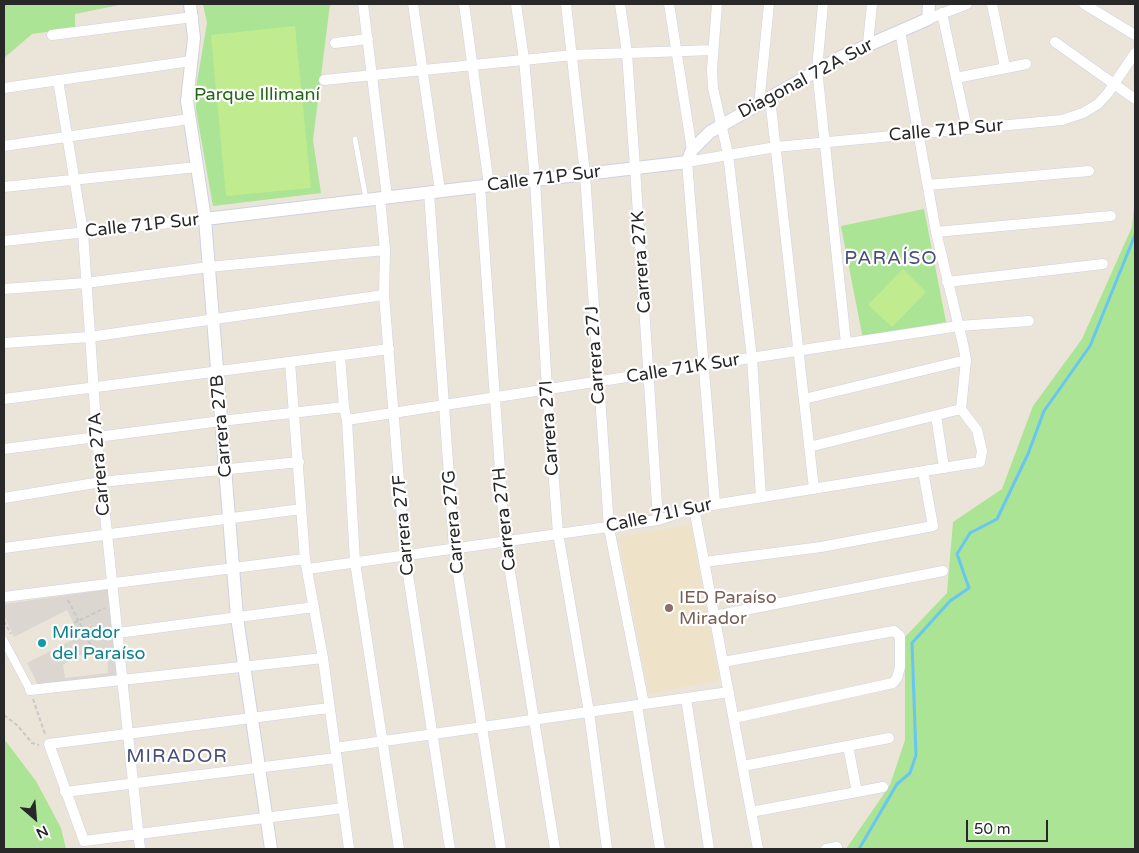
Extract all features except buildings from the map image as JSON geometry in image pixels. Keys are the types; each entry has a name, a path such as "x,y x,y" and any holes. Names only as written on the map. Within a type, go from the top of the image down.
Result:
{"street":[{"name":"Carrera 27B","path":"190,4 194,38 187,92 189,119 205,218 238,617 271,849"},
{"name":"Carrera 27F","path":"363,4 384,198 384,296 395,413 405,555 450,849"},
{"name":"Carrera 27G","path":"413,4 423,70 434,192 454,548 484,727 501,849"},
{"name":"Carrera 27H","path":"464,4 473,65 485,186 495,398 505,541 555,849"},
{"name":"Carrera 27I","path":"516,4 524,60 535,180 547,390 558,533 589,712 607,849"},
{"name":"Carrera 27J","path":"566,4 585,174 609,528 641,704 660,849"},
{"name":"Carrera 27K","path":"620,4 626,53 635,168 650,374 658,520"},
{"path":"669,4 689,156 703,366 715,504"},
{"path":"717,4 713,50 713,88 728,154 752,358 761,497"},
{"path":"759,105 769,4"},
{"path":"823,4 818,69 827,142 846,344"},
{"path":"868,44 872,4"},
{"path":"928,19 929,4"},
{"name":"Diagonal 72A Sur","path":"689,156 701,139 818,69 868,44 967,4"},
{"path":"992,4 1005,67"},
{"path":"1084,4 1135,35"},
{"path":"942,13 967,129"},
{"path":"52,35 193,17"},
{"path":"809,447 961,409 966,360 936,232 900,31"},
{"path":"335,43 368,39"},
{"path":"1055,42 1135,99"},
{"path":"324,80 573,54 713,50"},
{"path":"1114,85 1135,53"},
{"path":"4,88 191,61"},
{"path":"956,78 1026,64"},
{"name":"Carrera 27A","path":"58,80 83,232 89,337 101,482 140,849"},
{"name":"Calle 71P Sur","path":"4,241 635,168 689,156 728,154 918,132 1046,123 1083,114 1098,104 1114,85"},
{"path":"770,98 814,489"},
{"path":"4,146 189,119"},
{"path":"4,188 197,167"},
{"path":"928,185 1089,171"},
{"path":"936,232 1111,216"},
{"path":"4,289 86,283 209,267 384,250"},
{"path":"947,282 1103,264"},
{"path":"4,343 89,337 213,318 384,296"},
{"name":"Calle 71K Sur","path":"348,420 959,326 1029,321"},
{"path":"4,399 389,349"},
{"path":"340,356 344,407 348,420 356,562 399,849"},
{"path":"804,399 966,360"},
{"path":"290,362 306,564 323,658 350,849"},
{"path":"4,449 222,420 344,407"},
{"name":"Calle 71I Sur","path":"4,597 65,593 112,583 234,568 356,562 558,533 609,528 658,520 694,508 715,504 980,462 982,451 978,430 961,409"},
{"path":"936,416 944,468"},
{"path":"4,498 101,482 299,462"},
{"path":"704,562 821,547 933,526 923,471"},
{"path":"694,508 758,849"},
{"path":"4,548 301,509"},
{"path":"714,616 943,571"},
{"path":"118,633 314,607"},
{"path":"723,662 894,631 900,636 901,654 897,678 893,683 734,718"},
{"path":"4,641 30,690 121,682 323,658"},
{"path":"65,792 259,769 383,741 729,692"},
{"path":"686,698 710,849"},
{"path":"329,708 49,744 84,841 343,808"},
{"path":"743,766 889,738"},
{"path":"848,746 857,792"},
{"path":"751,812 882,787"},
{"path":"826,849 837,847"}],"lane":[{"path":"355,139 366,200"}],"path":[{"path":"65,593 75,596"},
{"path":"65,593 95,654"},
{"path":"74,623 115,604"},
{"path":"4,621 12,637"},
{"path":"4,715 18,726 32,743 49,744 30,690"}],"shaded area":[{"name":"IED Paraíso Mirador","path":"691,525 719,680 649,694 618,537"},
{"path":"110,589 118,678 38,685 27,663 80,636 67,610 14,637 4,616 4,604","holes":["107,652 108,673 65,678 63,665 78,655"]}],"green space":[{"path":"4,4 124,4 75,14 75,28 32,34 4,58"},
{"name":"Parque Illimaní","path":"203,4 330,4 313,140 321,193 213,206 196,110 196,88 207,23"},
{"path":"295,26 311,188 226,196 211,35"},
{"path":"1135,197 1135,849 846,849 890,785 905,740 905,637 947,593 953,522 1002,489 1033,406 1082,339 1132,227"},
{"path":"924,209 946,322 863,339 841,226"},
{"path":"903,269 926,292 892,327 868,305"},
{"path":"4,739 36,781 61,828 66,849 4,849"}],"waterway":[{"path":"859,849 897,784 910,773 916,755 912,643 950,601 969,588 957,554 970,533 997,519 1028,454 1044,411 1090,346 1135,235"}],"place":[{"name":"IED Paraíso Mirador","path":"669,608"},
{"name":"Mirador del Paraíso","path":"42,643"}],"district":[{"name":"PARAÍSO","path":"891,259"},
{"name":"MIRADOR","path":"177,757"}]}
